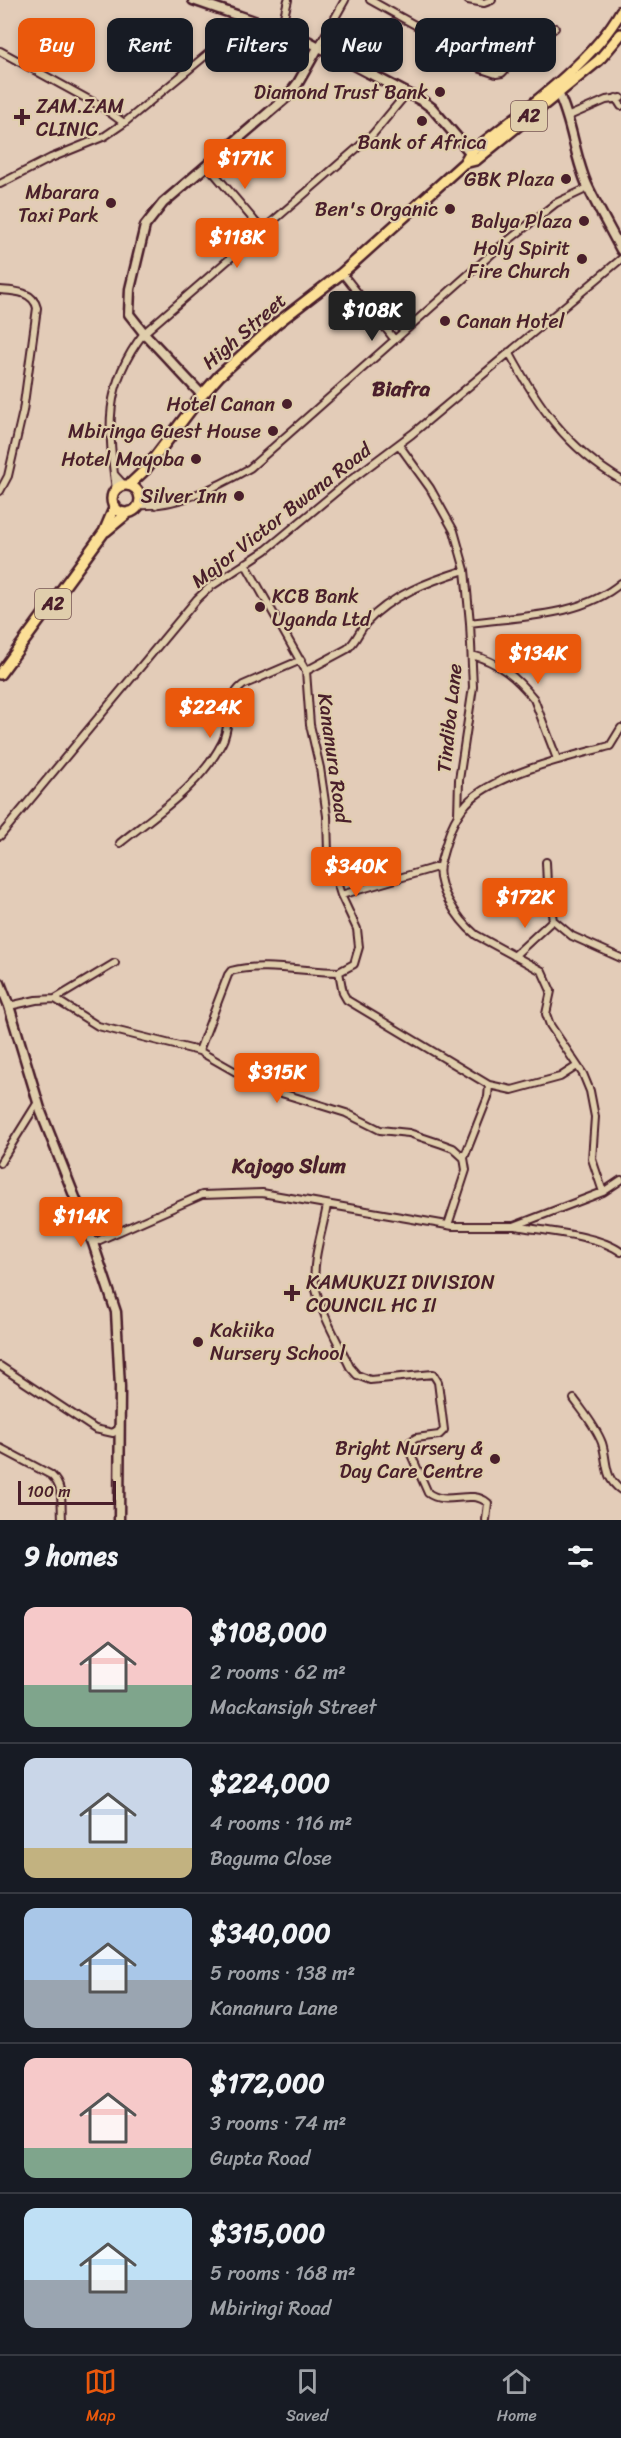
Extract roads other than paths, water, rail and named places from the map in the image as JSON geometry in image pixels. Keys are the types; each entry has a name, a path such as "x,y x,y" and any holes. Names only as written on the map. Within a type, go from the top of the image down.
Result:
{"main road":[{"path":"193,0 206,2 250,18"},
{"name":"High Street","path":"473,157 586,57 603,39 621,11"},
{"name":"High Street","path":"123,487 145,470 219,376 276,324 342,273 464,163 592,65 610,49 621,34"},
{"path":"309,42 432,108 473,157"},
{"path":"202,395 144,333 132,319 128,309 134,267 145,226 163,203 288,96 319,46"},
{"path":"586,57 592,65"},
{"path":"558,93 569,116 576,151 588,188 621,250"},
{"name":"High Street","path":"139,493 145,470"},
{"path":"123,487 139,493"},
{"name":"A2","path":"0,674 104,532 115,506 112,498 123,487"},
{"name":"A2","path":"104,532 139,505 139,493"},
{"path":"115,506 124,512 129,512"},
{"path":"0,983 38,1102 93,1244 116,1312 120,1428 118,1520"}],"street":[{"path":"284,18 288,0"},
{"path":"319,46 345,0"},
{"path":"370,0 415,25"},
{"path":"468,0 484,3 492,0"},
{"path":"0,51 102,107 124,123"},
{"path":"0,184 51,158 105,136 205,56"},
{"path":"123,487 114,473 109,430 112,402 128,360 144,333 373,134 407,93"},
{"path":"569,116 619,98 621,106"},
{"path":"208,166 263,231"},
{"path":"139,505 156,506 211,487 250,468 516,234 556,203 588,188"},
{"name":"Major Victor Bwana Road","path":"0,836 197,599 210,587 278,541 351,480 399,445 621,259"},
{"path":"342,273 394,339"},
{"path":"0,290 21,292 31,297 38,308 22,411 8,476 0,491"},
{"path":"509,352 540,407 560,432 588,457 621,480"},
{"name":"Tindiba Lane","path":"399,445 430,488 454,531 465,570 473,687 459,780 458,816"},
{"path":"139,493 156,506"},
{"name":"Kananura Road","path":"245,563 306,671 310,725 320,768 327,816 328,853 341,895 357,928 359,947 354,964 339,972"},
{"path":"306,671 353,645 365,624 385,607 428,582 465,570"},
{"path":"470,623 567,609 606,596 621,583"},
{"path":"472,655 500,665 534,699 557,759"},
{"path":"120,843 184,790 202,772 226,735 231,700 235,691 243,685 301,660"},
{"path":"603,1192 592,1159 595,1117 590,1091 577,1066 550,1025 546,1014 551,991 548,980 542,971 468,929 453,910 437,867 448,831 478,793 557,759 610,746 621,728"},
{"path":"546,862 553,920 572,936 621,958"},
{"path":"341,895 437,867"},
{"path":"514,956 553,920"},
{"path":"9,1006 36,1000 55,999 115,963"},
{"path":"199,1051 231,971 283,969 339,972 346,1000 489,1085 512,1090 560,1077 577,1066"},
{"path":"55,999 99,1026 199,1051 262,1087 346,1113 380,1130 409,1133 442,1144 453,1148 464,1158"},
{"path":"448,1225 466,1170 464,1158 488,1098 489,1085"},
{"path":"0,1163 38,1102"},
{"path":"514,1226 603,1192 621,1180"},
{"path":"93,1244 202,1195 262,1193 448,1225 514,1226 598,1241 613,1246 621,1252"},
{"path":"327,1205 315,1282 318,1298 350,1367 357,1375 370,1380 434,1375 438,1382 444,1430 439,1435 416,1438 410,1442 409,1450 428,1493 445,1500 482,1498 488,1503 486,1520"},
{"path":"0,1366 95,1429 113,1433 120,1428"},
{"path":"574,1399 594,1426 602,1443 607,1474 614,1485 621,1490"},
{"path":"0,1448 51,1475 57,1481 60,1487 62,1520"}],"place":[{"name":"Diamond Trust Bank","path":"440,92"},
{"name":"ZAM.ZAM CLINIC","path":"22,117"},
{"name":"Bank of Africa","path":"422,121"},
{"name":"GBK Plaza","path":"566,179"},
{"name":"Mbarara Taxi Park","path":"111,203"},
{"name":"Ben's Organic","path":"450,209"},
{"name":"Balya Plaza","path":"584,221"},
{"name":"Holy Spirit Fire Church","path":"582,259"},
{"name":"Canan Hotel","path":"445,321"},
{"name":"Hotel Canan","path":"287,404"},
{"name":"Mbiringa Guest House","path":"273,431"},
{"name":"Hotel Mayoba","path":"196,459"},
{"name":"Silver Inn","path":"239,496"},
{"name":"KCB Bank Uganda Ltd","path":"260,607"},
{"name":"KAMUKUZI DIVISION COUNCIL HC II","path":"292,1293"},
{"name":"Kakiika Nursery School","path":"198,1342"},
{"name":"Bright Nursery & Day Care Centre","path":"495,1459"}],"district":[{"name":"Biafra","path":"401,389"},
{"name":"Kajogo Slum","path":"289,1166"}]}
